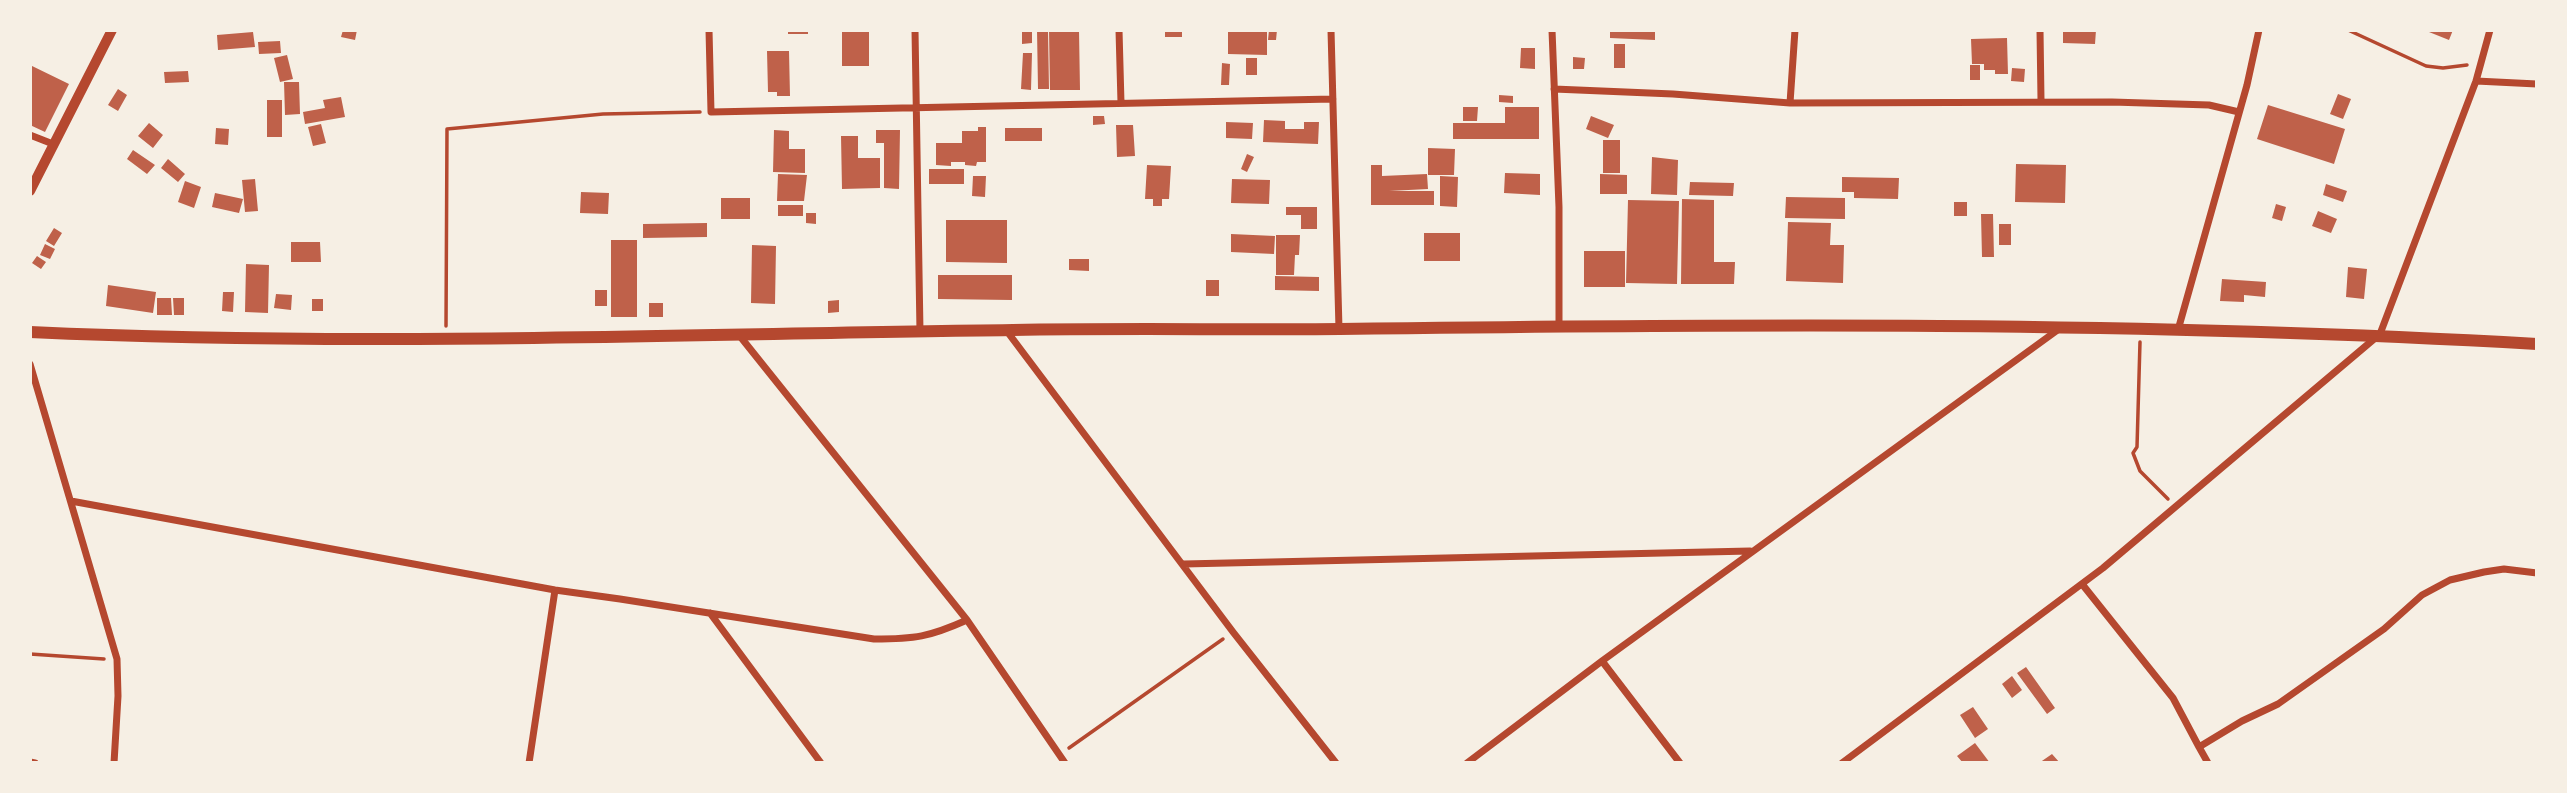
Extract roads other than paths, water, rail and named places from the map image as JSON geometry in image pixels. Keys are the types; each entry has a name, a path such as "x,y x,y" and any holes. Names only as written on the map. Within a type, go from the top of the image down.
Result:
{"main road":[{"path":"30,332 156,337 446,339 1447,326 2061,328 2380,334 2537,344"}],"street":[{"path":"30,191 111,30"},
{"path":"709,30 711,112 1333,99"},
{"path":"915,30 920,332"},
{"path":"1119,30 1121,103"},
{"path":"1331,30 1339,329"},
{"path":"1552,30 1559,207 1559,327"},
{"path":"1790,103 1795,30"},
{"path":"2040,30 2041,100"},
{"path":"2178,330 2259,30"},
{"path":"1842,763 2082,584 2177,508 2380,334 2476,81 2490,30"},
{"path":"2476,81 2537,84"},
{"path":"1554,89 1674,94 1790,103 1976,103 2041,100 2209,105 2239,112"},
{"path":"30,135 53,144"},
{"path":"1467,763 1752,551 2061,328"},
{"path":"1006,330 1233,632 1336,763"},
{"path":"739,335 967,620 1065,763"},
{"path":"30,364 117,660 114,763"},
{"path":"71,501 555,590 874,639 915,639 939,633 967,620"},
{"path":"1184,564 1752,551"},
{"path":"2199,747 2242,721 2278,704 2384,629 2422,595 2450,580 2504,569 2537,573"},
{"path":"2082,584 2173,698 2208,763"},
{"path":"529,763 555,590"},
{"path":"710,613 821,763"},
{"path":"1602,661 1680,763"},
{"path":"30,762 35,763"}]}
